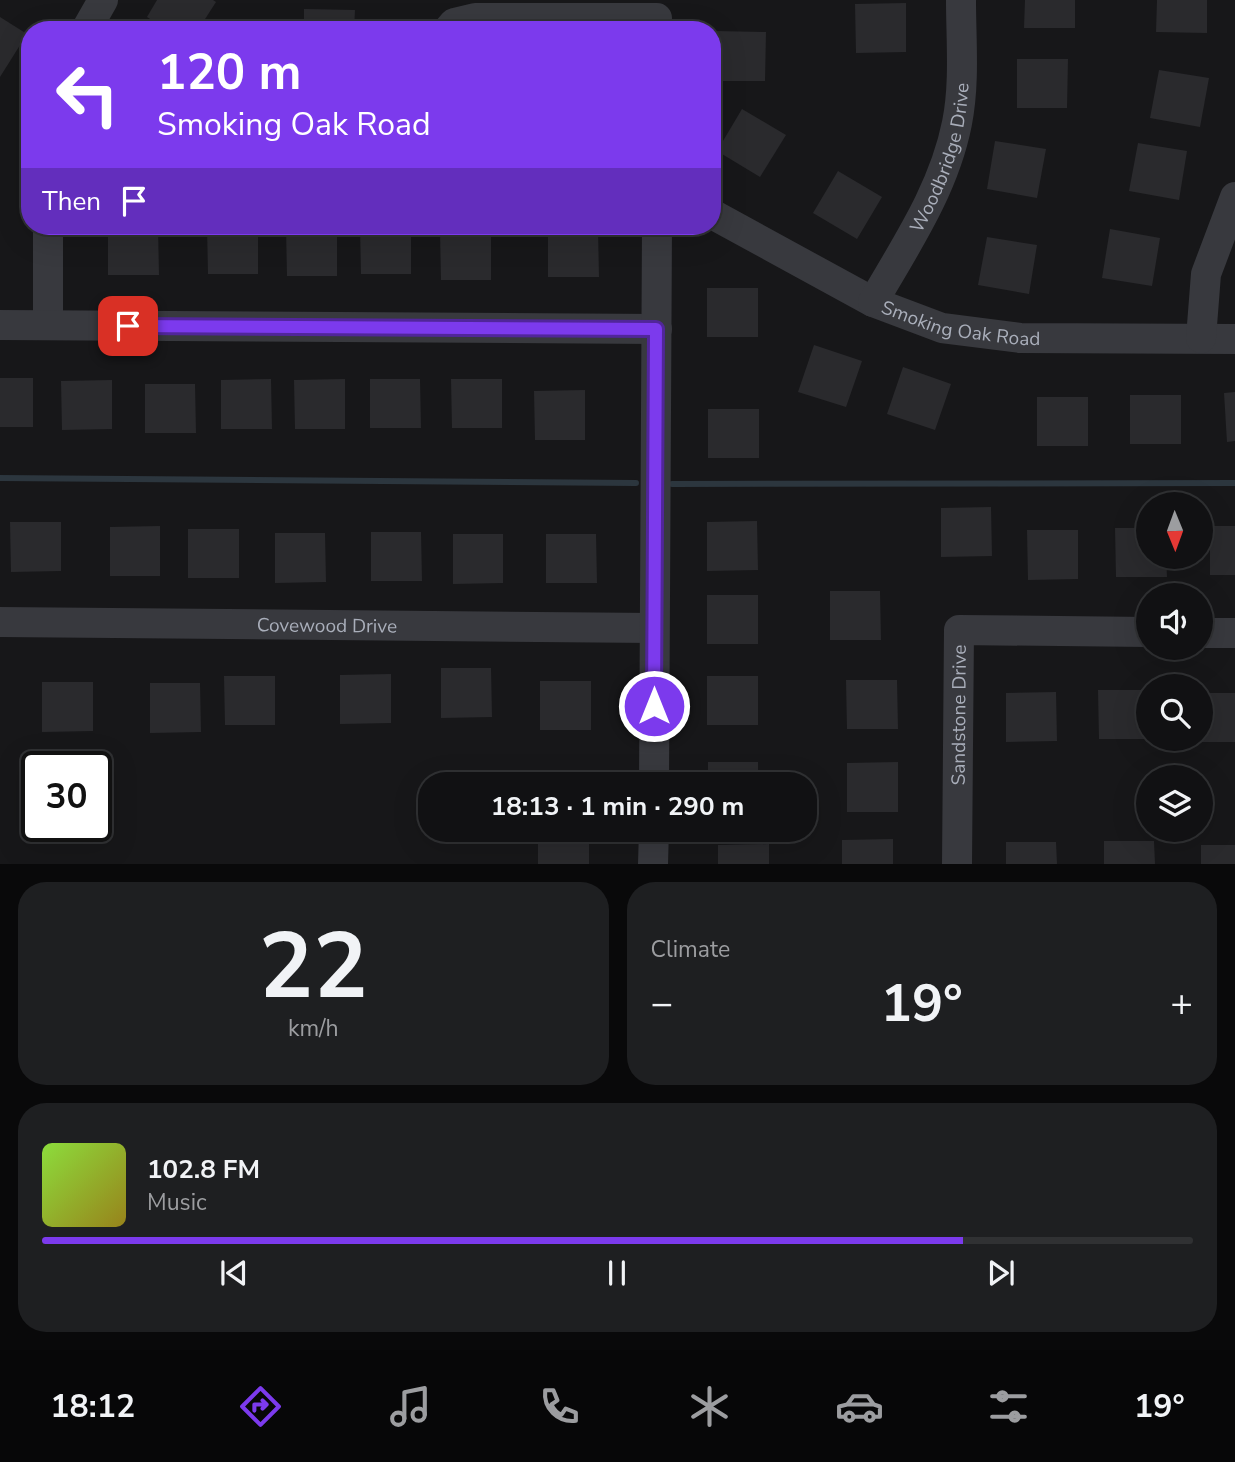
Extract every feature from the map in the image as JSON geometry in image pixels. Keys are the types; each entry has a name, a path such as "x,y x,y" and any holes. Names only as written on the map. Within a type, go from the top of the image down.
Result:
{"street":[{"path":"91,21 103,0"},
{"name":"Woodbridge Drive","path":"873,302 932,200 951,149 960,92 961,0"},
{"path":"462,21 475,18 657,16"},
{"path":"1201,338 1206,274 1235,197"},
{"name":"Smoking Oak Road","path":"721,219 873,302 942,328 978,335 1020,338 1235,339"},
{"path":"48,235 48,326"},
{"path":"654,772 657,235"},
{"path":"0,325 656,329"},
{"name":"Covewood Drive","path":"0,622 654,628"},
{"name":"Sandstone Drive","path":"957,863 959,631 1136,632"},
{"path":"1213,632 1235,633"},
{"path":"653,842 653,863"}],"building":[{"path":"157,0 216,2 204,21 153,21 147,17"},
{"path":"1025,0 1075,0 1075,28 1024,28"},
{"path":"1157,0 1207,0 1207,33 1156,32"},
{"path":"906,3 906,52 856,53 855,4"},
{"path":"304,9 355,10 354,21 304,21"},
{"path":"0,17 21,30 21,44 0,77"},
{"path":"721,31 766,32 765,81 721,81"},
{"path":"1017,59 1068,59 1067,108 1017,108"},
{"path":"1159,70 1209,78 1200,127 1150,118"},
{"path":"742,109 786,135 760,177 721,153 721,144"},
{"path":"995,141 1046,149 1037,198 987,189"},
{"path":"1138,143 1187,151 1179,200 1129,191"},
{"path":"838,171 882,197 857,239 813,213"},
{"path":"1110,229 1160,238 1152,286 1102,278"},
{"path":"108,235 158,235 159,275 108,275"},
{"path":"207,235 258,235 258,274 208,274"},
{"path":"286,235 337,235 337,276 287,276"},
{"path":"360,235 411,235 411,274 361,274"},
{"path":"440,235 491,235 491,280 441,280"},
{"path":"548,235 598,235 599,277 548,277"},
{"path":"987,237 1037,245 1029,294 978,285"},
{"path":"707,288 758,288 758,337 707,337"},
{"path":"814,345 862,361 846,407 798,392"},
{"path":"903,367 951,384 935,430 887,414"},
{"path":"0,378 33,378 33,427 0,427"},
{"path":"271,379 272,429 221,429 221,380"},
{"path":"345,379 345,429 295,429 294,380"},
{"path":"370,379 420,379 421,428 370,428"},
{"path":"451,379 502,379 502,428 452,428"},
{"path":"112,380 112,429 62,430 61,381"},
{"path":"145,384 195,384 196,433 145,433"},
{"path":"585,390 585,440 535,440 534,391"},
{"path":"1235,392 1235,441 1227,442 1224,393"},
{"path":"1130,395 1181,395 1181,444 1130,444"},
{"path":"1037,397 1088,397 1088,446 1037,446"},
{"path":"708,409 759,409 759,458 708,458"},
{"path":"991,507 992,556 941,557 941,508"},
{"path":"757,521 758,570 707,571 707,522"},
{"path":"10,522 61,522 61,571 11,572"},
{"path":"160,526 160,576 110,576 110,527"},
{"path":"1213,526 1235,526 1235,575 1210,575 1210,569 1213,569"},
{"path":"1115,528 1136,528 1136,569 1167,569 1167,577 1116,577"},
{"path":"188,529 239,529 239,578 188,578"},
{"path":"1027,530 1078,530 1078,579 1028,580"},
{"path":"371,532 421,532 422,581 371,581"},
{"path":"275,533 325,533 326,582 275,583"},
{"path":"453,534 503,534 503,583 453,584"},
{"path":"546,534 596,534 597,583 546,583"},
{"path":"830,591 880,591 881,640 830,640"},
{"path":"707,595 758,595 758,644 707,644"},
{"path":"441,668 491,668 492,717 441,718"},
{"path":"391,674 391,723 340,724 340,675"},
{"path":"224,676 275,676 275,725 225,725"},
{"path":"707,676 758,676 758,725 707,725"},
{"path":"846,680 897,680 898,729 847,729"},
{"path":"540,681 591,681 591,730 540,730"},
{"path":"42,682 93,682 93,731 42,732"},
{"path":"150,683 200,683 201,732 150,733"},
{"path":"1098,690 1136,690 1136,739 1099,739"},
{"path":"1056,692 1057,741 1006,742 1006,693"},
{"path":"1213,693 1235,693 1235,742 1213,742"},
{"path":"708,762 758,762 758,772 708,772"},
{"path":"898,762 898,812 847,812 847,763"},
{"path":"893,839 893,864 842,864 842,840"},
{"path":"1104,841 1154,842 1155,864 1104,864"},
{"path":"589,842 589,864 538,864 538,843"},
{"path":"1006,842 1056,842 1057,864 1006,864"},
{"path":"769,844 769,864 718,864 718,845"},
{"path":"1201,845 1235,845 1235,864 1201,864"}],"waterway":[{"path":"0,478 636,483"},
{"path":"672,484 1235,483"}],"route":[{"path":"128,326 656,329 654,706"}]}
